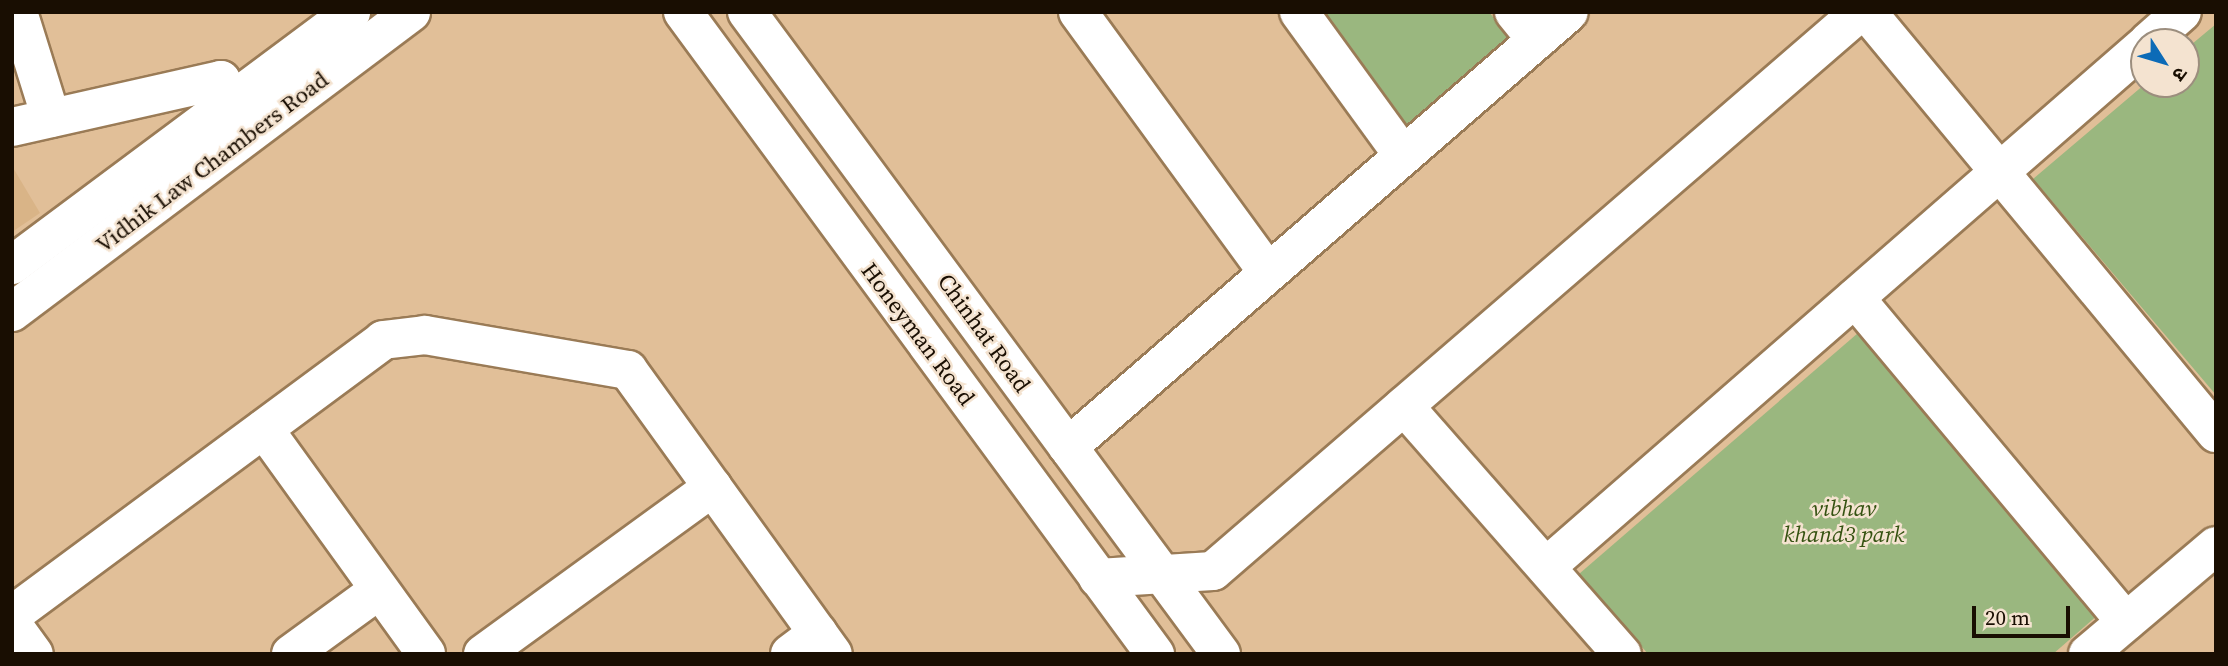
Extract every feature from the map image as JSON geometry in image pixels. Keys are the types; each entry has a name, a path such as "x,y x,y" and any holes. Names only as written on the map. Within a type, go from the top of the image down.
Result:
{"street":[{"path":"18,12 51,118"},
{"name":"Vidhik Law Chambers Road","path":"12,265 351,12"},
{"name":"Honeyman Road","path":"683,12 1155,654"},
{"path":"1078,12 1267,271"},
{"path":"1299,12 1403,155"},
{"path":"1068,447 1403,155 1526,26 1569,12"},
{"path":"1098,578 1213,571 1860,12"},
{"path":"1867,12 2216,433"},
{"path":"2164,28 2182,12"},
{"path":"710,50 753,15"},
{"name":"Chinhat Road","path":"753,15 1221,654"},
{"name":"Vidhik Law Chambers Road","path":"12,312 395,17"},
{"path":"1546,567 2130,58"},
{"path":"12,127 221,80 232,101"},
{"path":"1855,298 2126,622"},
{"path":"12,615 383,340 425,335 628,370 713,486 814,647"},
{"path":"1405,406 1622,654"},
{"path":"264,429 426,654"},
{"path":"483,654 713,486"},
{"path":"2088,654 2216,546"},
{"path":"291,654 379,590"},
{"path":"12,624 34,654"}],"shaded area":[{"path":"12,166 40,213 12,232"}],"green space":[{"path":"1324,12 1489,12 1511,39 1409,128"},
{"path":"2216,24 2216,395 2033,179 2130,97 2200,98 2200,37"},
{"name":"vibhav khand3 park","path":"1858,333 2099,614 2053,654 1648,654 1579,574"}]}
